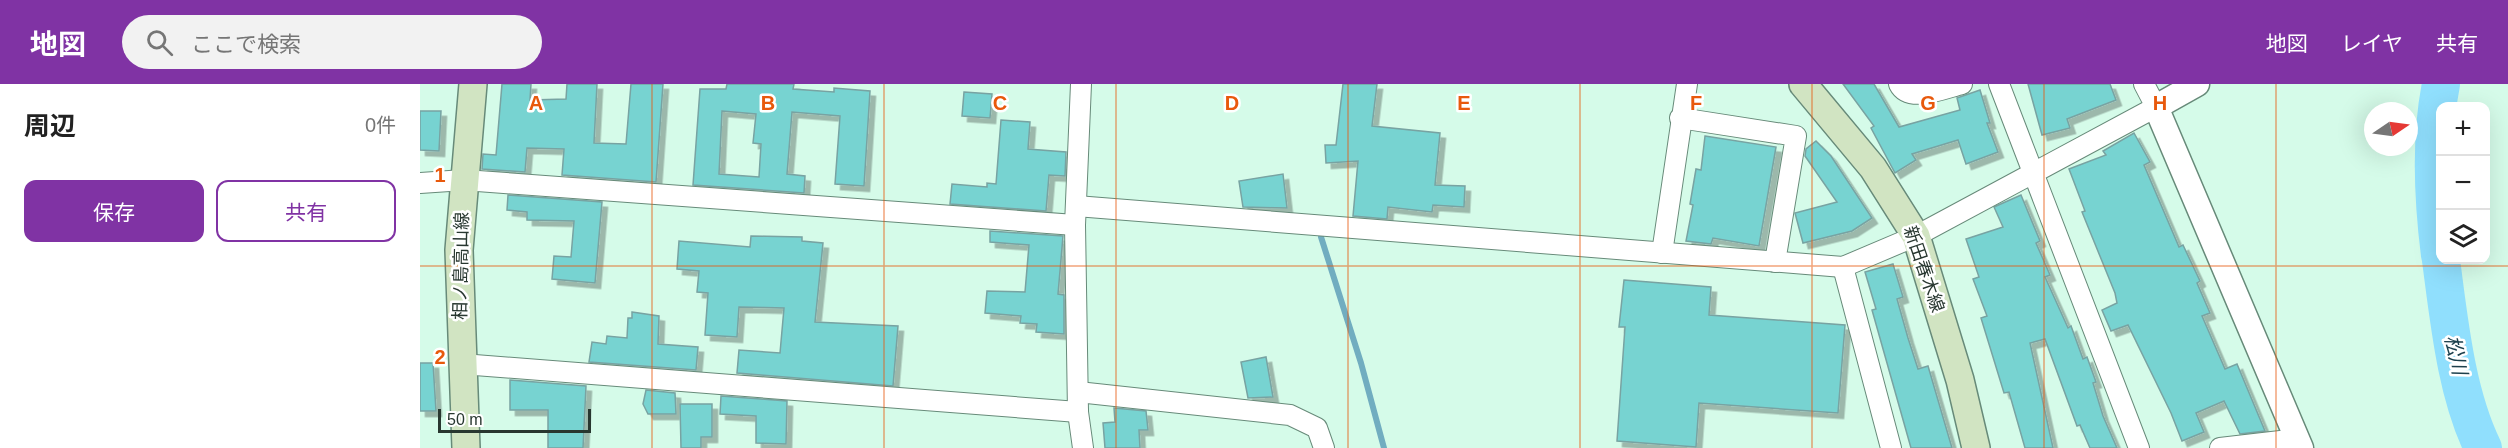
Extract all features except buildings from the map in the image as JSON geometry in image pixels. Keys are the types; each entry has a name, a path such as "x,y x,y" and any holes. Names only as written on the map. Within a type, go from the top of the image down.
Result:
{"main road":[{"name":"相ノ島高山線","path":"466,448 459,250 474,84"},
{"name":"新田春木線","path":"1803,84 1873,168 1916,236 1960,380 1976,448"}],"street":[{"path":"1082,84 1076,215 1078,412 1083,448"},
{"path":"1662,254 1680,118 1687,84"},
{"path":"1899,84 1902,90 1911,94 1962,84"},
{"path":"1999,84 2012,123 2034,172 2139,448"},
{"path":"2144,84 2156,107 2299,443 2220,448"},
{"path":"420,183 464,180 1076,215 1843,267 1916,236 2197,84"},
{"path":"1680,118 1796,136 1775,262"},
{"path":"1843,267 1891,448"},
{"path":"462,364 1078,412"},
{"path":"1078,392 1290,415 1317,428 1324,448"}],"waterway":[{"name":"松川","path":"2436,213 2434,148 2441,84"},
{"path":"1321,237 1361,363 1384,448"},
{"name":"松川","path":"2442,264 2460,380 2466,404 2483,448"}]}
